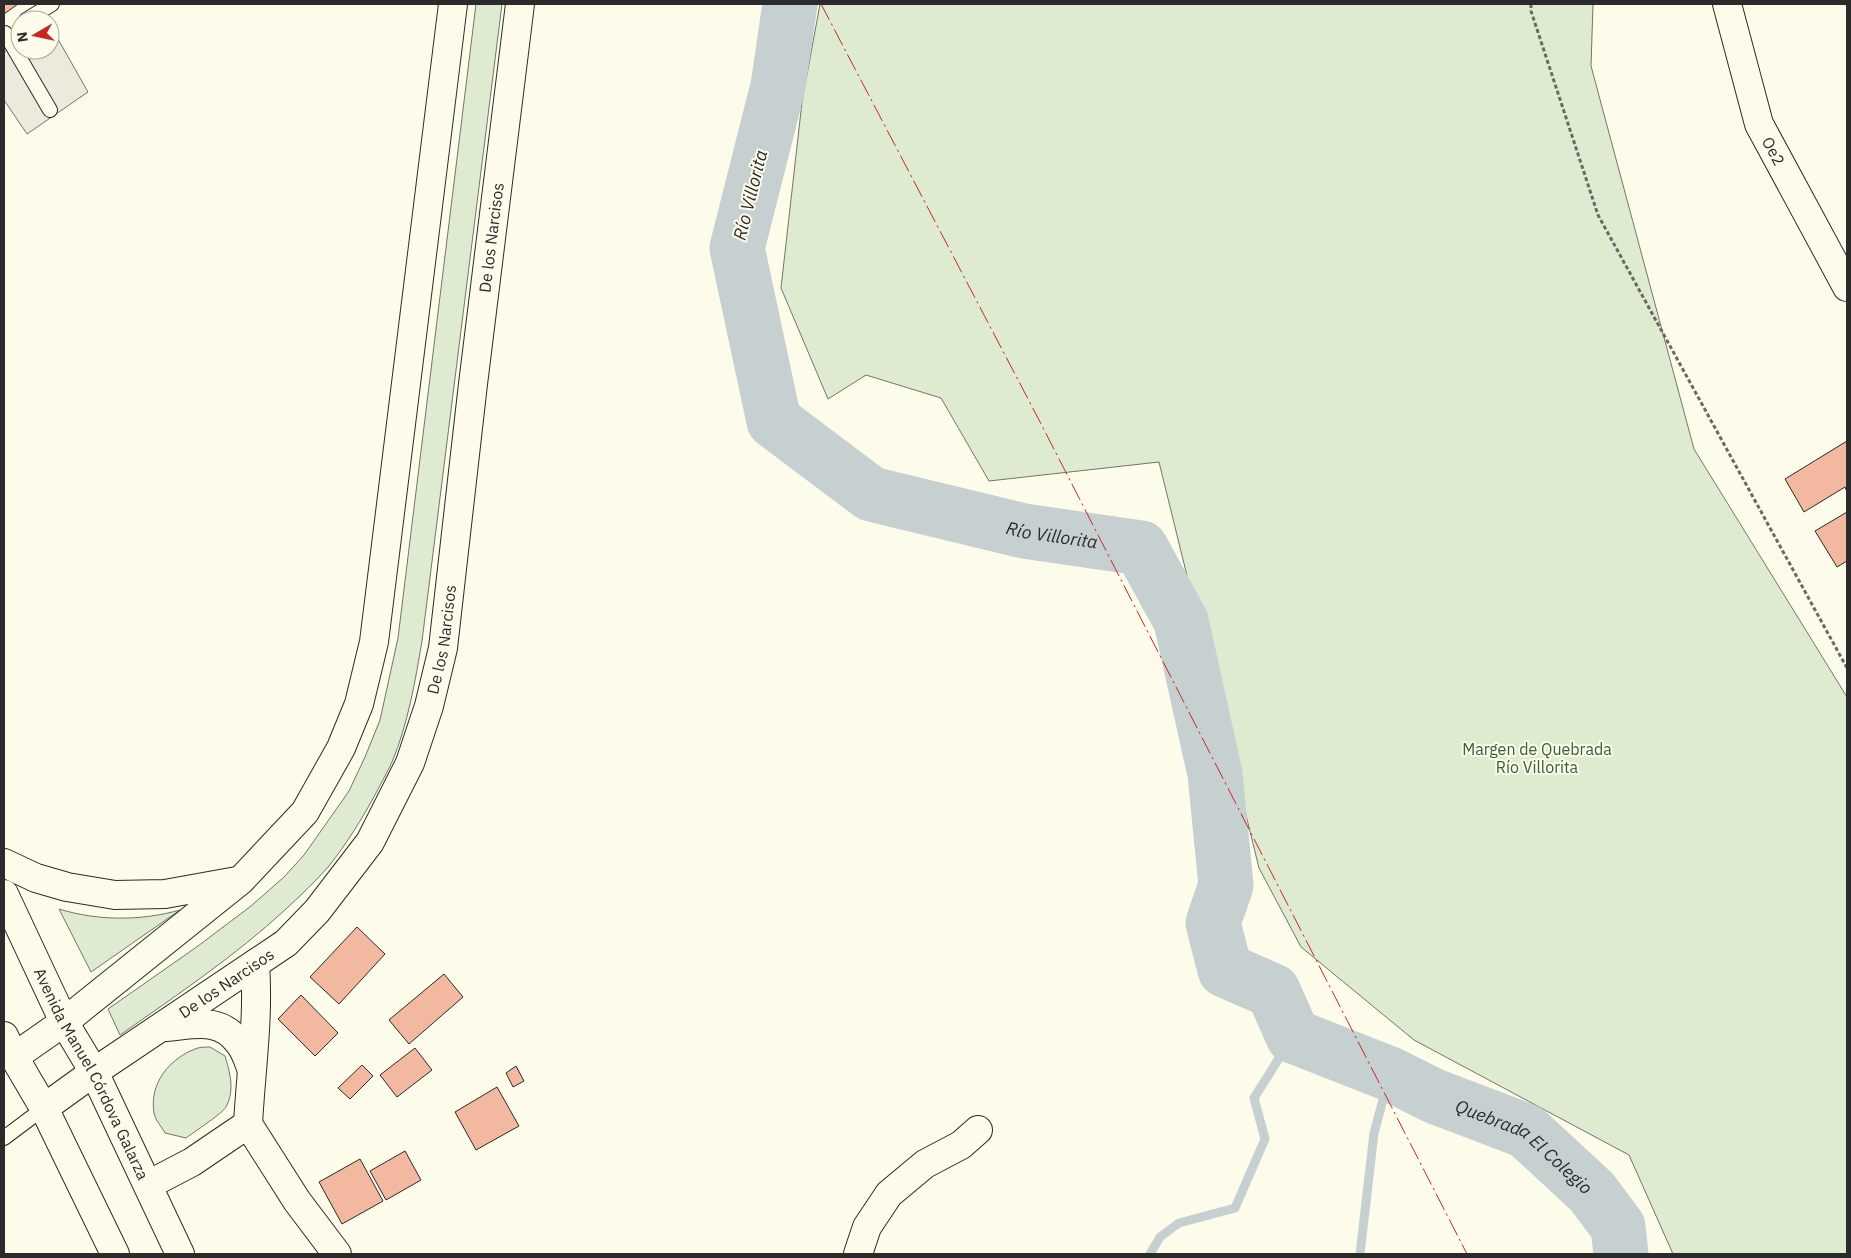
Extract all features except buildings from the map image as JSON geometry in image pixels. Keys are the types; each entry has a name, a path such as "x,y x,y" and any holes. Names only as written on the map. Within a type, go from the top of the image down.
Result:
{"main road":[{"path":"115,1254 44,1108 7,1053 64,1022 241,880 305,812 341,748 359,704 372,651 453,4"},
{"name":"De los Narcisos","path":"44,1108 94,1072 286,943 317,911 370,842 410,763 429,706 443,648 473,384 520,4"},
{"name":"Oe2","path":"1727,4 1760,124 1847,287"},
{"path":"4,863 36,878 76,889 115,895 165,894 241,880"},
{"name":"Avenida Manuel Córdova Galarza","path":"4,894 64,1022 94,1072 180,1254"},
{"path":"255,964 256,1020 248,1124 297,1201 337,1254"},
{"path":"163,1027 198,1023 211,1024 229,1033 240,1043 251,1068"},
{"path":"148,1185 192,1162 248,1124"},
{"path":"858,1254 868,1227 889,1194 924,1164 961,1145 978,1130"}],"lane":[{"path":"4,34 50,110"},
{"path":"4,1138 44,1108"}],"path":[{"path":"1531,4 1598,215 1847,668"}],"green space":[{"path":"476,4 502,4 422,641 417,672 398,748 360,821 336,857 319,877 247,943 120,1035 108,1009 251,906 284,877 304,855 349,791 380,720 398,638"},
{"name":"Margen de Quebrada Río Villorita","path":"820,4 1593,4 1591,66 1694,449 1847,697 1847,1254 1673,1254 1629,1155 1414,1040 1301,947 1259,868 1159,462 989,481 941,398 866,375 828,399 781,288 802,102"},
{"path":"59,909 89,916 120,918 165,914 180,910 91,972"},
{"path":"210,1047 225,1056 227,1062 231,1088 226,1107 186,1138 165,1133 154,1113 153,1102 158,1083 169,1066 177,1059 197,1048"}],"shaded area":[{"path":"60,43 88,92 27,134 4,100 4,52 10,48 10,60 60,60"}],"waterway":[{"name":"Río Villorita","path":"790,4 778,86 737,248 774,421 871,494 1024,531 1141,548 1181,621 1215,774 1226,885 1213,923 1225,970 1273,991 1293,1036 1390,1074 1434,1096 1526,1131 1592,1192 1618,1227 1621,1254"},
{"path":"1150,1254 1160,1237 1179,1223 1235,1208 1265,1139 1254,1098 1293,1036"},
{"path":"1360,1254 1374,1133 1390,1074"}],"power":[{"path":"821,4 1038,418 1467,1254"}],"water label":[{"name":"Quebrada El Colegio","path":"1522,1149"}]}
